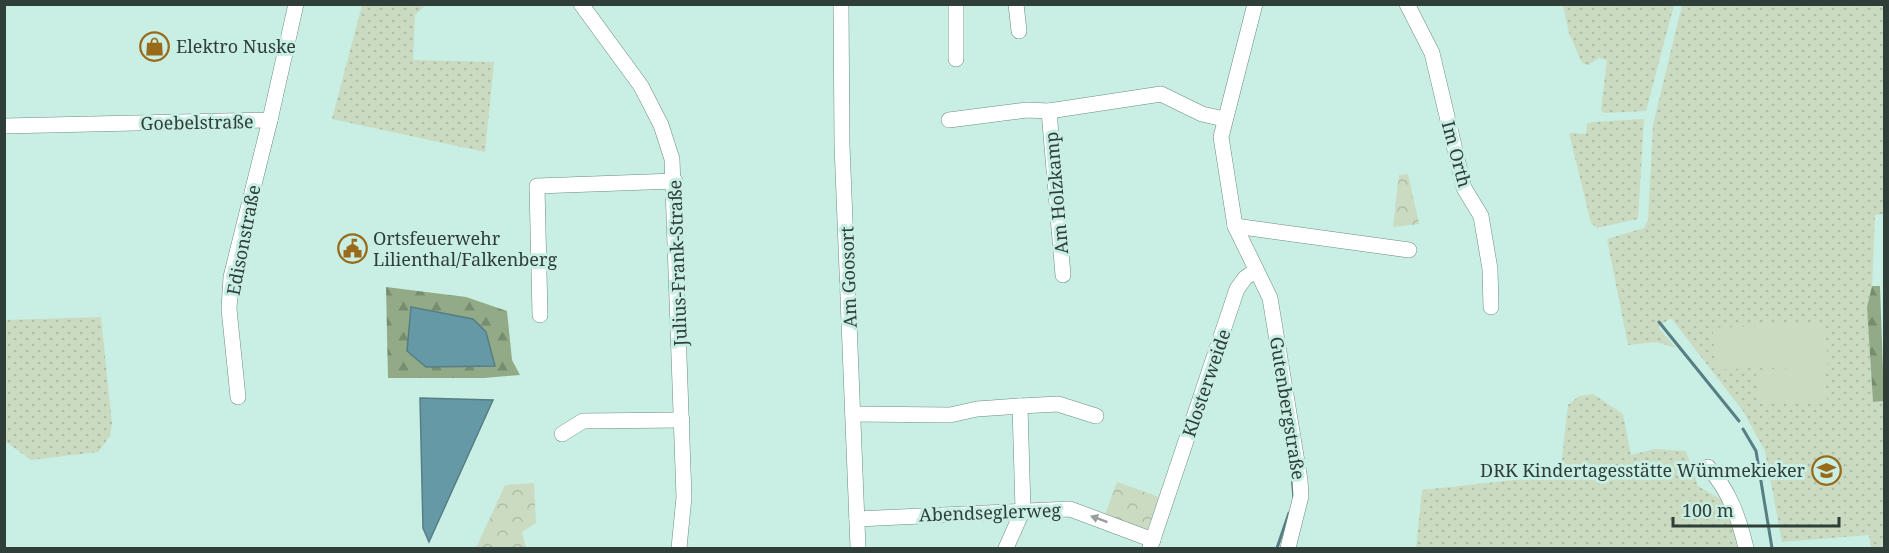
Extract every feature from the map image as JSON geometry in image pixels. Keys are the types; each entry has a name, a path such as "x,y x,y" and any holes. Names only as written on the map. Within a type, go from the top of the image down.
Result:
{"street":[{"name":"Goebelstraße","path":"4,126 270,120 296,4"},
{"name":"Julius-Frank-Straße","path":"581,4 641,86 662,125 672,159 675,181 684,497 679,549"},
{"name":"Am Goosort","path":"841,4 842,145 858,549"},
{"path":"956,4 956,59"},
{"path":"1016,4 1019,31"},
{"path":"1255,4 1221,137 1234,226 1256,270"},
{"name":"Im Orth","path":"1407,4 1432,53 1464,188 1480,216 1490,269 1491,308"},
{"name":"Am Holzkamp","path":"949,120 1027,110 1049,111 1161,94 1202,114 1224,119"},
{"name":"Am Holzkamp","path":"1049,111 1063,275"},
{"name":"Edisonstraße","path":"238,397 229,309 231,277 270,120"},
{"path":"540,315 537,186 675,181"},
{"path":"1234,226 1409,250"},
{"name":"Klosterweide","path":"1152,544 1237,289 1245,278 1256,270"},
{"name":"Gutenbergstraße","path":"1256,270 1270,298 1300,480 1301,496 1288,549"},
{"path":"853,414 950,415 977,409 1058,404 1096,416"},
{"path":"1006,549 1023,510 1020,406"},
{"path":"562,434 583,421 682,420"},
{"path":"1708,467 1727,493 1746,549"},
{"name":"Abendseglerweg","path":"857,519 1070,509 1152,544"}],"green space":[{"path":"362,5 426,5 415,15 413,60 494,62 485,152 332,119"},
{"path":"1563,5 1674,5 1646,111 1604,113 1601,110 1607,60 1599,58 1588,65 1582,63 1569,33"},
{"path":"1682,5 1884,5 1884,214 1875,215 1872,286 1867,307 1873,402 1884,401 1884,548 1871,548 1869,535 1782,542 1765,451 1743,411 1671,318 1658,327 1676,348 1657,342 1628,345 1607,239 1644,228 1648,220 1653,125"},
{"path":"1644,119 1638,219 1597,228 1591,223 1569,133 1586,134 1587,124 1593,122"},
{"path":"1408,174 1419,224 1393,227 1399,175"},
{"path":"1872,286 1880,286 1884,401 1873,402 1867,307"},
{"path":"386,287 466,297 507,311 512,360 520,375 483,378 388,378"},
{"path":"101,317 112,423 110,436 98,452 31,460 5,441 5,320"},
{"path":"1825,323 1828,364 1715,370 1713,328"},
{"path":"1825,366 1827,400 1758,404 1756,370"},
{"path":"1593,394 1623,414 1631,455 1655,449 1686,451 1698,486 1722,500 1740,548 1416,548 1422,490 1560,475 1568,405 1579,396"},
{"path":"1117,482 1159,497 1146,533 1104,518"},
{"path":"534,483 536,523 522,532 526,548 476,548 505,485"}],"water":[{"path":"411,307 473,319 486,332 495,366 426,367 407,351"},
{"path":"420,398 493,400 429,542 423,528"}],"waterway":[{"path":"1659,322 1739,421"},
{"path":"1743,429 1756,451 1772,548"},
{"path":"1292,475 1294,499"},
{"path":"1277,548 1289,513"}],"place":[{"name":"Elektro Nuske","path":"155,46"},
{"name":"Ortsfeuerwehr Lilienthal/Falkenberg","path":"352,248"},
{"name":"DRK Kindertagesstätte Wümmekieker","path":"1826,470"}]}
